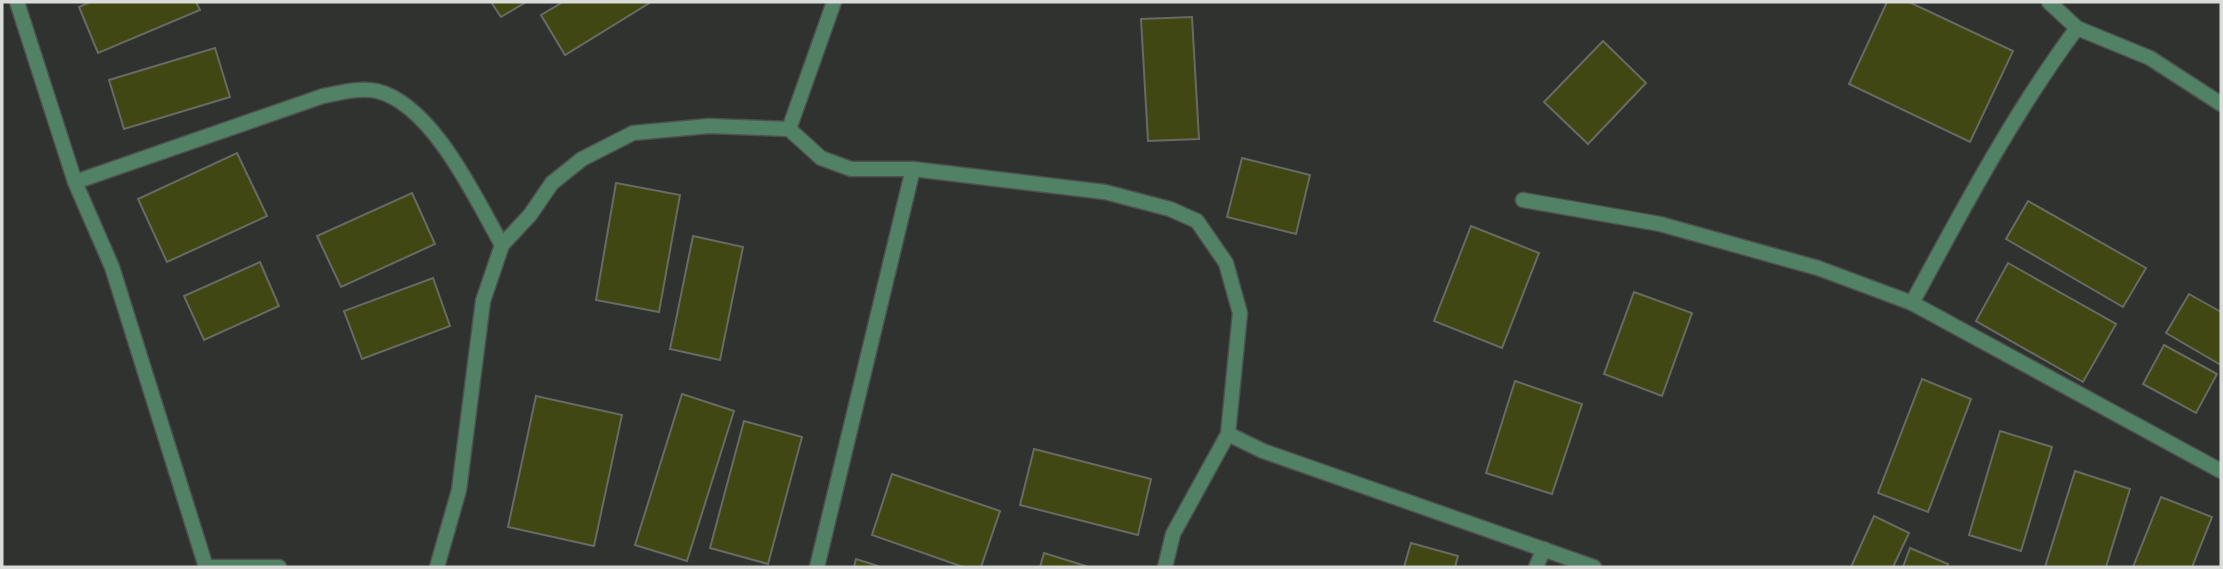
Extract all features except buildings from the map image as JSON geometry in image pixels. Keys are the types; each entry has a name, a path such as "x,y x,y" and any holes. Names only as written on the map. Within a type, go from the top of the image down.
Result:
{"street":[{"path":"17,2 75,182 112,267 205,567 279,567"},
{"path":"789,129 834,2"},
{"path":"2049,2 2077,28 2150,58 2221,104"},
{"path":"1912,303 1999,146 2048,66 2077,28"},
{"path":"75,182 323,96 357,90 378,91 398,102 428,126 455,160 502,245"},
{"path":"437,567 459,490 483,301 502,245 530,215 552,183 582,159 633,133 709,126 789,129 821,158 851,169 913,169 1105,192 1170,209 1197,221 1227,263 1240,313 1228,434 1173,534 1165,567"},
{"path":"817,567 913,169"},
{"path":"1523,200 1660,224 1818,268 1912,303 2221,471"},
{"path":"1228,434 1263,452 1594,567"},
{"path":"1536,567 1544,549"}]}
